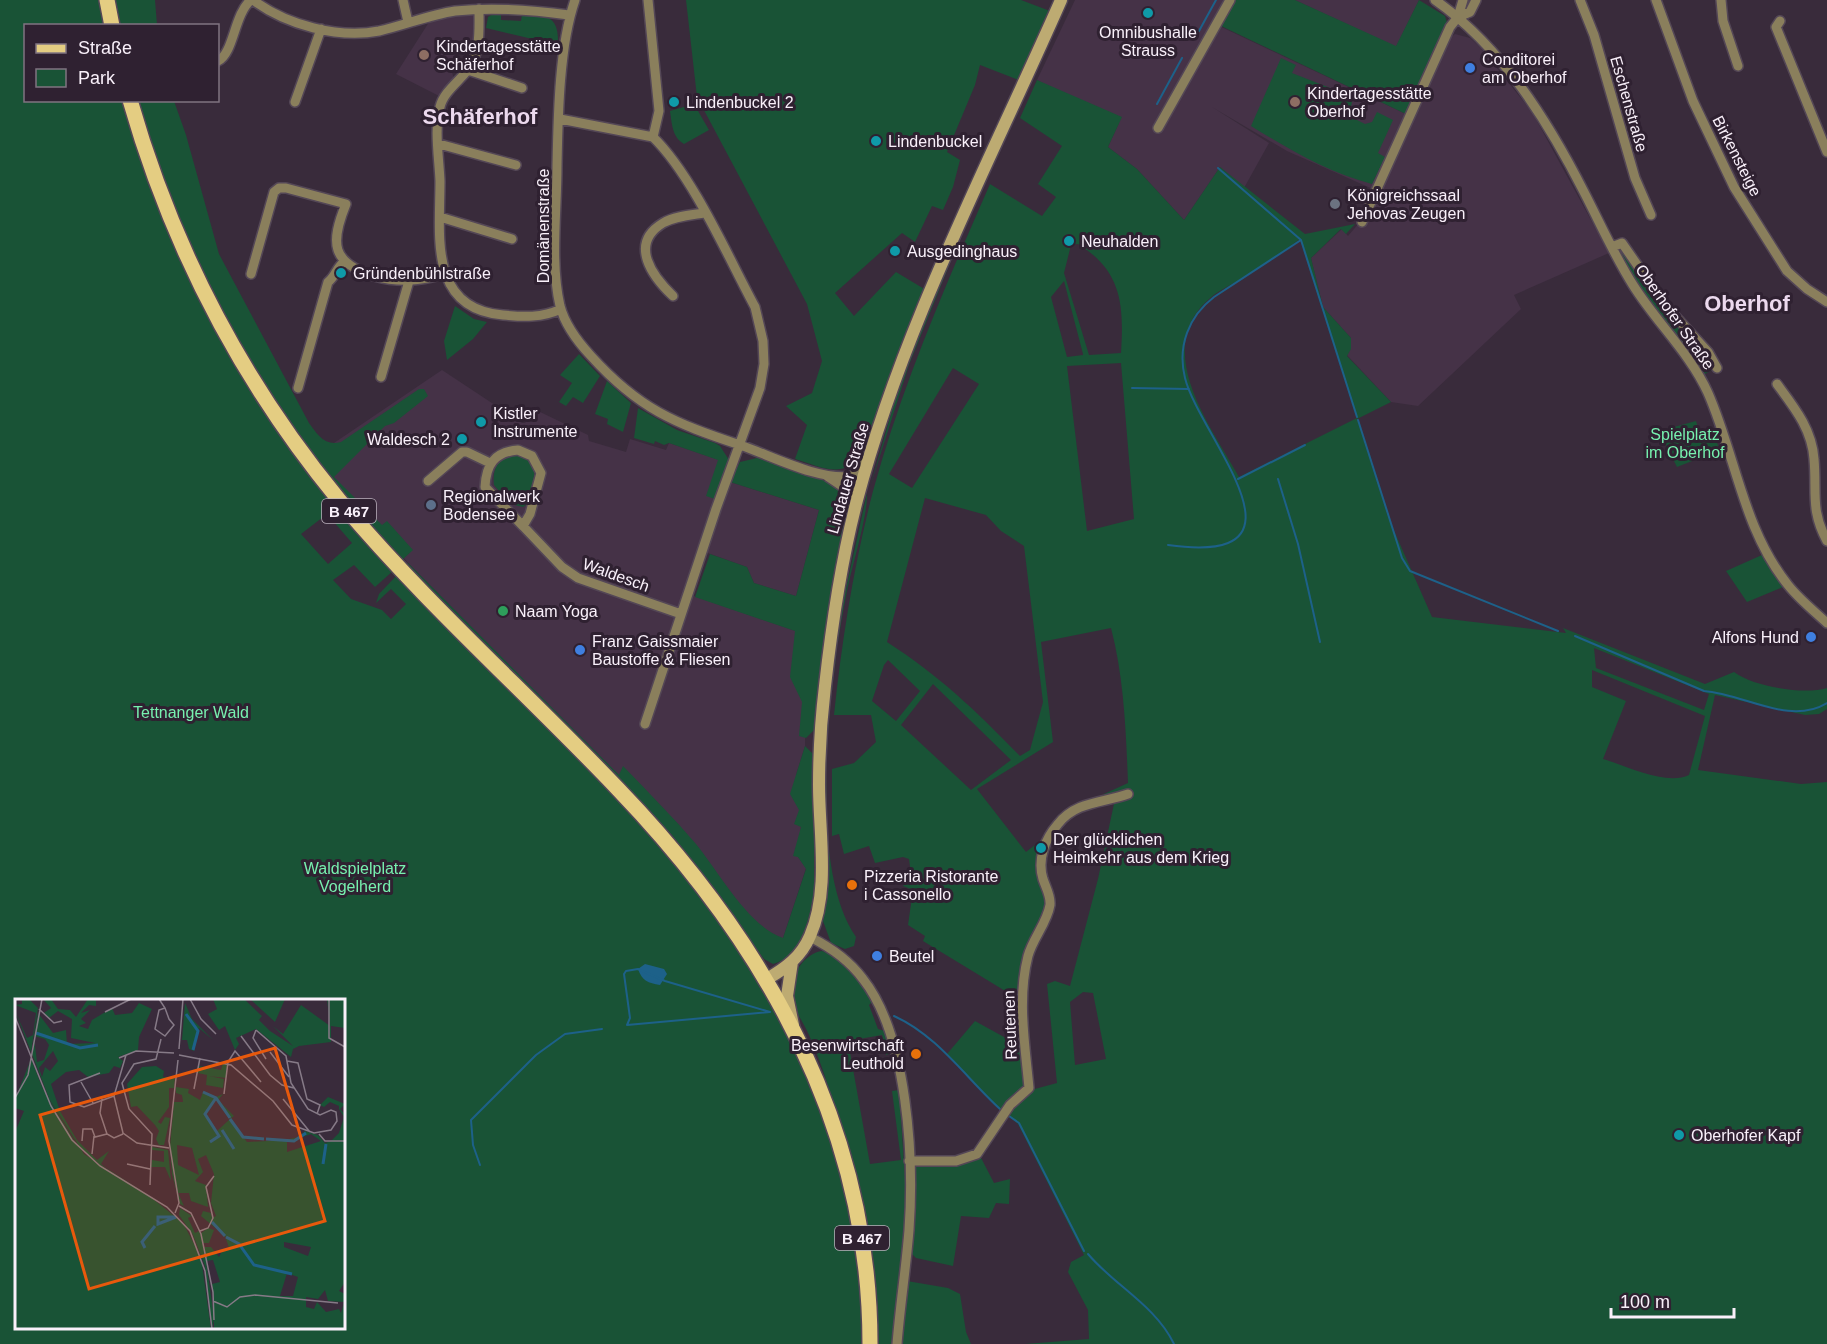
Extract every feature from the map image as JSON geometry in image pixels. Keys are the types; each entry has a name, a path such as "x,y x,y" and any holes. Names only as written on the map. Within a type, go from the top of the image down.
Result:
{"main road":[{"path":"107,0 112,24"},
{"name":"Lindauer Straße","path":"767,980 792,963 810,937 816,918 820,887 819,787 822,712 836,603 858,497 871,452 930,291 1061,0"},
{"name":"B 467","path":"131,102 165,205 198,281 248,371 303,455 423,595 619,789 654,828 726,919 767,980 793,1026 825,1096 847,1168 862,1242 870,1317 870,1344"},
{"path":"792,963 787,996 793,1026"}],"street":[{"path":"219,60 224,56 241,11 252,0 267,9 321,29 369,33 429,16 479,9 570,15"},
{"path":"404,0 408,22"},
{"name":"Domänenstraße","path":"575,0 570,15 560,119 556,263 561,309 582,346 608,375 637,401 683,426 826,475 858,497"},
{"path":"648,0 660,111 653,137"},
{"path":"1158,129 1230,0"},
{"name":"Oberhofer Straße","path":"1435,0 1458,17 1488,47 1531,103 1583,190 1644,302 1700,377 1717,415 1743,500 1762,545 1787,585 1827,623"},
{"path":"1362,222 1450,27 1458,17 1463,0"},
{"path":"1458,17 1470,12 1476,0"},
{"name":"Eschenstraße","path":"1580,0 1594,35 1635,178 1651,215"},
{"name":"Birkensteige","path":"1656,0 1693,101 1734,188 1787,271 1807,289 1827,302"},
{"path":"1721,0 1723,21 1738,66"},
{"path":"479,9 478,44 468,70 442,102 438,118 440,217 444,274 460,298 485,312 530,317 549,315 561,309"},
{"path":"1780,21 1776,27 1827,153"},
{"path":"295,102 321,29"},
{"path":"468,70 522,88"},
{"path":"560,119 653,137 674,162 755,307 763,341 764,364 760,388 645,724"},
{"path":"439,144 516,165"},
{"path":"251,274 274,192 279,188 346,204 337,232 338,250 344,262 357,271 409,281 444,274"},
{"path":"673,296 650,271 646,247 655,231 666,221 704,213"},
{"path":"440,217 512,238"},
{"name":"Oberhofer Straße","path":"1612,247 1622,243 1665,305 1708,352 1717,368"},
{"path":"298,388 328,282 334,278 338,266 344,262"},
{"path":"381,377 409,281"},
{"path":"1777,384 1807,427 1814,459 1814,512 1827,541"},
{"path":"428,481 462,453 467,452 490,463 495,457 509,451 525,452 536,461 541,473 530,514 523,526"},
{"name":"Domänenstraße","path":"826,475 852,476 862,468 871,452"},
{"name":"Waldesch","path":"490,463 485,487 562,567 578,578 681,614"},
{"name":"Reutenen","path":"909,1161 956,1161 977,1154 1010,1105 1029,1088 1022,998 1029,954 1050,907 1041,867 1043,852 1054,829 1068,814 1096,801 1128,794"},
{"path":"810,937 836,952 856,970 884,1013 899,1065 909,1161 909,1229 897,1344"}],"shaded area":[{"path":"1075,0 1228,0 1215,24 1408,115 1375,190 1287,151 1212,107 1269,143 1244,188 1220,167 1184,220 1137,169 1108,147 1119,123 1037,80"},
{"path":"1295,0 1419,0 1396,47"},
{"path":"478,12 478,43 465,43 451,69 454,79 441,97 396,74 431,19"},
{"path":"1455,34 1470,38 1480,47 1532,112 1609,253 1514,295 1521,309 1418,406 1391,402 1347,355 1351,338 1323,307 1311,258 1342,229 1348,236 1360,222 1448,40"},
{"path":"442,370 522,423 525,423 536,410 588,435 589,441 626,452 630,439 666,450 669,443 728,463 730,482 819,510 796,596 754,583 747,567 702,551 688,594 816,638 805,720 805,746 796,775 801,826 798,857 806,868 781,944 764,938 619,776 408,563 333,480 334,443"}],"green space":[{"name":"Tettnanger Wald","path":"0,0 99,0 105,24 24,24 24,102 125,102 165,217 188,273 216,329 394,570 375,587 354,565 333,580 351,599 382,610 391,619 406,604 391,589 376,603 379,594 398,574 635,813 719,921 760,982 806,1069 832,1136 857,1243 865,1344 0,1344","holes":["327,514 352,543 328,564 301,534"]},
{"path":"113,0 155,0 157,24 118,24"},
{"path":"686,0 1021,0 1050,11 1021,81 980,65 975,85 947,152 960,160 953,187 943,210 932,206 915,242 902,233 835,293 854,316 896,272 926,290 864,447 850,465 842,469 834,470 795,459 807,425 786,406 812,393 822,361 807,304 697,97"},
{"path":"1233,0 1295,0 1396,46 1419,0 1445,16 1448,26 1408,115 1219,25"},
{"path":"493,14 501,15 501,20 521,21 522,14 545,16 554,22 558,45 486,28 488,17"},
{"path":"1281,58 1296,65 1292,73 1353,97 1349,116 1365,124 1372,122 1377,112 1393,120 1378,153 1385,157 1372,184 1325,167 1294,152 1251,126"},
{"path":"1037,80 1122,117 1108,147 1137,169 1184,220 1220,167 1305,234 1355,224 1346,234 1341,229 1311,258 1323,307 1351,338 1351,349 1347,356 1391,402 1357,419 1388,517 1432,617 1566,633 1563,628 1705,684 1734,672 1766,686 1806,691 1827,688 1827,709 1819,714 1805,715 1715,695 1698,770 1801,784 1827,782 1827,1344 1025,1344 1089,1339 1088,1310 1068,1272 1071,1262 1084,1255 1018,1124 1005,1113 1031,1090 1057,1083 1047,984 1055,981 1070,986 1098,879 1115,799 1101,798 1104,794 1128,783 1122,685 1111,628 1041,642 1053,742 977,789 1026,852 1040,841 1045,843 1042,852 1049,901 1035,936 1020,1000 923,941 925,936 908,925 913,890 903,886 911,874 909,859 903,857 875,863 869,846 844,854 839,834 832,836 832,769 854,763 876,742 871,715 834,715 854,574 873,491 897,412 941,297 990,184 1042,216 1056,197 1038,184 1062,146 1020,118","holes":["1300,239 1357,418 1239,477 1213,433 1191,384 1185,360 1186,337 1196,314 1215,294","1078,244 1093,254 1112,278 1117,291 1122,320 1121,353 1089,355 1064,273 1071,245","1064,281 1083,354 1067,357 1051,297","1121,363 1134,519 1087,531 1067,366","953,368 979,384 912,488 889,474","925,498 986,515 1001,531 1024,546 1043,702 1030,750 1020,756 957,695 887,642","1594,648 1709,694 1704,710 1596,668","888,660 920,691 896,721 872,701 884,665","1592,670 1705,716 1689,775 1680,778 1658,777 1603,759 1626,701 1592,687","933,684 1011,760 971,790 901,725","1083,992 1093,993 1106,1059 1075,1065 1070,1002"]},
{"path":"137,102 174,102 186,135 219,254 309,423 318,435 330,443 341,442 419,389 424,389 428,396 394,423 385,426 334,477 382,525 387,521 413,550 401,561 324,472 294,431 238,342 190,247 152,150"},
{"path":"694,104 709,130 684,144 675,134 670,111"},
{"path":"963,231 909,365 870,487 893,407 916,341"},
{"path":"1623,251 1715,368 1705,374 1638,285 1620,252"},
{"path":"455,306 474,319 487,322 473,339 447,360 444,341"},
{"path":"579,354 600,376 583,403 573,397 566,406 559,402 572,383 560,375"},
{"path":"607,381 631,403 623,432 607,424 608,419 595,414"},
{"path":"638,408 677,430 720,446 729,460 715,499 706,496 718,460 669,443 664,445 655,441 654,444 634,438"},
{"name":"Spielplatz im Oberhof","path":"1696,421 1702,440 1715,438 1720,450 1677,467 1659,431"},
{"path":"515,455 528,459 535,468 531,501 523,507 510,504 494,485 497,465 504,458"},
{"path":"757,458 779,463 820,479 842,493 848,501 833,579 815,729 806,738 799,736 802,702 790,677 795,631 695,597 710,554 747,567 754,583 796,596 819,510 730,482 740,462"},
{"path":"867,493 865,515 846,596 836,661 842,607"},
{"path":"1762,555 1783,587 1747,602 1726,571"},
{"path":"408,563 619,775 623,766 696,844 746,910 770,932 783,938 806,869 798,857 793,856 801,827 794,824 799,810 790,794 805,746 814,755 814,892 803,934 791,953 783,960 773,964 764,959 672,835 407,566"},
{"path":"832,692 829,721 826,768 826,742"},
{"path":"826,785 831,865 841,905 856,937 854,946 845,949 831,943 823,921 827,892"},
{"path":"822,951 846,965 864,985 873,1001 869,1005 878,1029 888,1032 893,1052 886,1055 882,1035 848,1041 870,1164 901,1160 892,1091 899,1090 907,1208 893,1344 876,1344 833,1105 816,1052 791,997 792,982 803,961"},
{"path":"975,1021 1024,1048 1026,1084 1001,1111 947,1054"},
{"path":"978,1152 994,1183 1010,1179 1009,1204 996,1203 989,1218 961,1216 953,1266 916,1258 911,1253 913,1168 917,1162 955,1163"},
{"path":"907,1281 948,1288 960,1294 966,1332 971,1344 900,1344"}],"water":[{"path":"645,964 664,969 667,974 660,985 649,982 641,976 638,969"}],"waterway":[{"path":"1199,31 1216,0"},
{"path":"1157,104 1182,58"},
{"path":"1218,168 1301,240 1357,417"},
{"path":"1168,545 1214,547 1238,536 1246,517 1240,491 1195,403 1185,378 1183,355 1187,333 1198,313 1214,297 1301,240"},
{"path":"1132,388 1189,389"},
{"path":"1358,420 1402,558 1410,571 1558,631"},
{"path":"1238,479 1305,445"},
{"path":"1278,479 1298,544 1320,642"},
{"path":"1575,636 1704,691 1782,710 1812,709 1827,703"},
{"path":"638,969 665,981 770,1012 627,1025 630,1018 624,974 626,971 638,969"},
{"path":"894,1016 924,1034 1000,1109"},
{"path":"480,1165 473,1145 471,1120 536,1055 565,1034 602,1029"},
{"path":"1009,1116 1019,1123 1084,1251"},
{"path":"1088,1254 1146,1307 1166,1330 1174,1344"}],"place":[{"name":"Omnibushalle Strauss","path":"1148,13"},
{"name":"Kindertagesstätte Schäferhof","path":"424,55"},
{"name":"Conditorei am Oberhof","path":"1470,68"},
{"name":"Lindenbuckel 2","path":"674,102"},
{"name":"Kindertagesstätte Oberhof","path":"1295,102"},
{"name":"Lindenbuckel","path":"876,141"},
{"name":"Königreichssaal Jehovas Zeugen","path":"1335,204"},
{"name":"Neuhalden","path":"1069,241"},
{"name":"Ausgedinghaus","path":"895,251"},
{"name":"Gründenbühlstraße","path":"341,273"},
{"name":"Kistler Instrumente","path":"481,422"},
{"name":"Waldesch 2","path":"462,439"},
{"name":"Regionalwerk Bodensee","path":"431,505"},
{"name":"Naam Yoga","path":"503,611"},
{"name":"Alfons Hund","path":"1811,637"},
{"name":"Franz Gaissmaier Baustoffe & Fliesen","path":"580,650"},
{"name":"Der glücklichen Heimkehr aus dem Krieg","path":"1041,848"},
{"name":"Pizzeria Ristorante i Cassonello","path":"852,885"},
{"name":"Beutel","path":"877,956"},
{"name":"Besenwirtschaft Leuthold","path":"916,1054"},
{"name":"Oberhofer Kapf","path":"1679,1135"}],"district":[{"name":"Schäferhof","path":"480,116"},
{"name":"Oberhof","path":"1747,303"}],"park label":[{"name":"Waldspielplatz Vogelherd","path":"355,877"}]}
